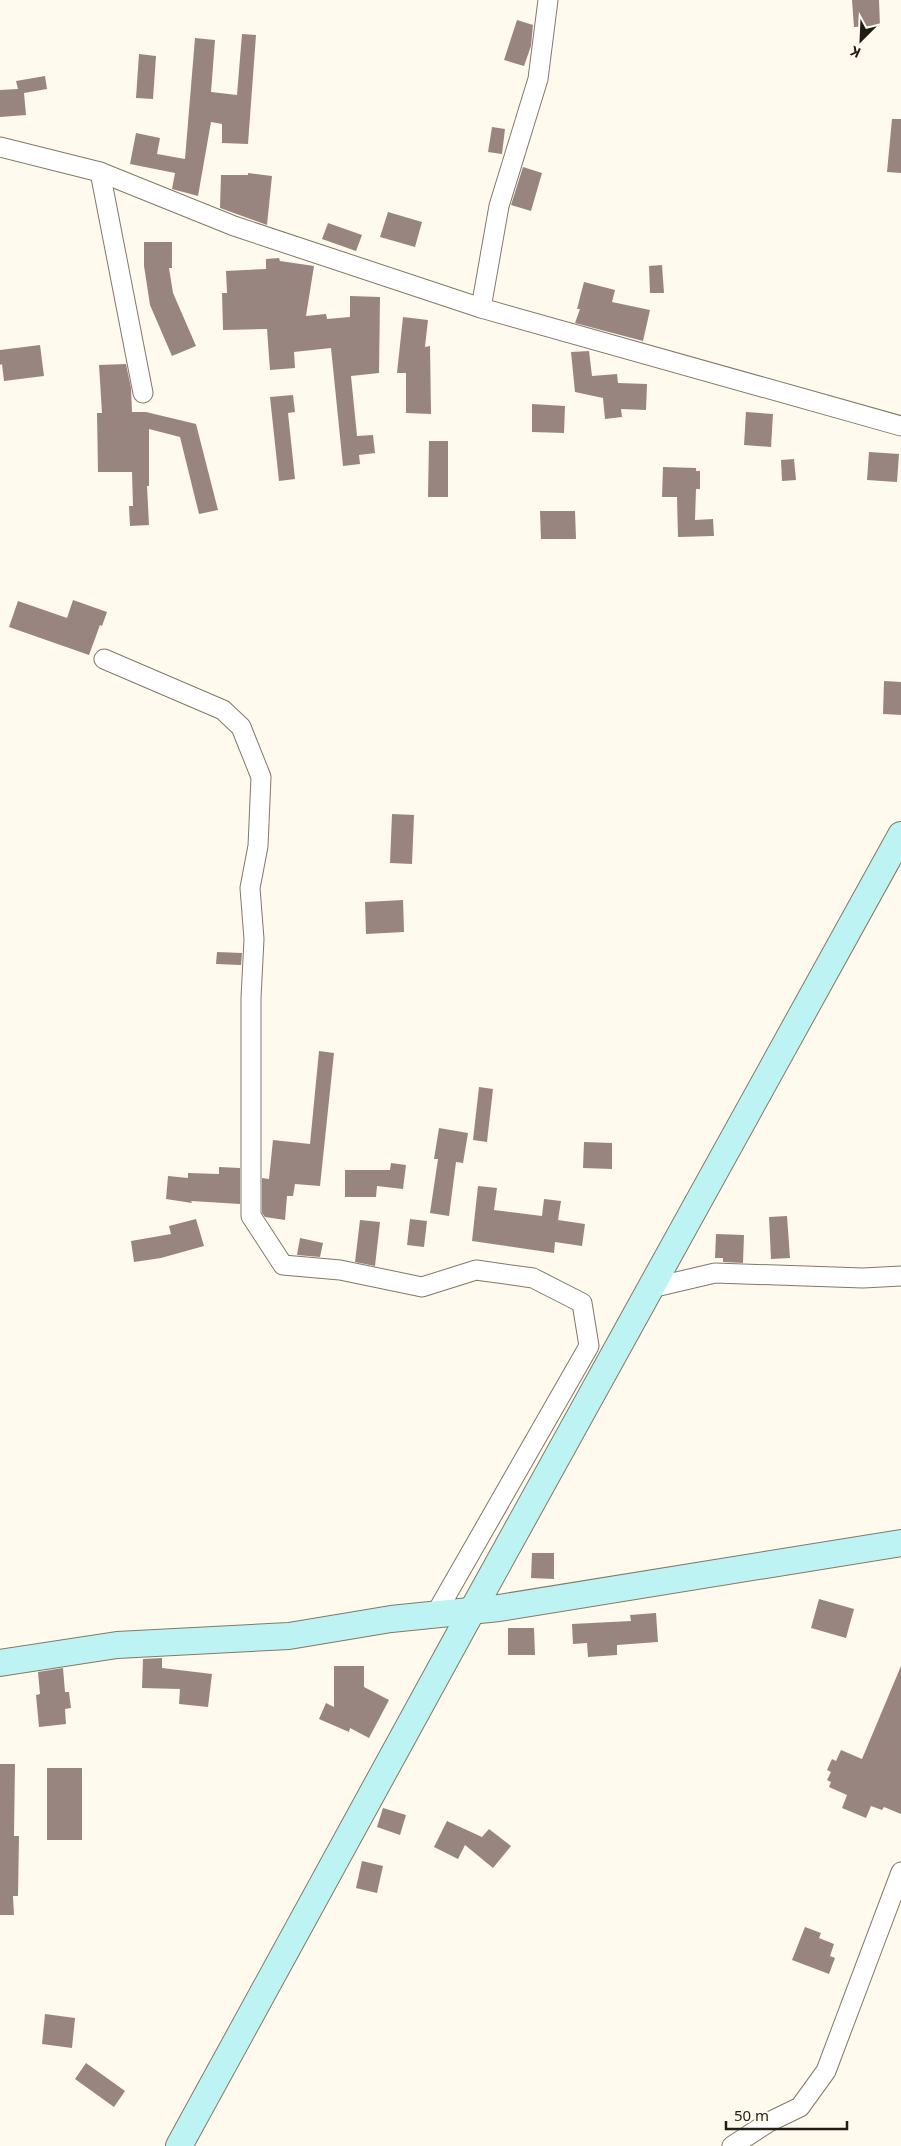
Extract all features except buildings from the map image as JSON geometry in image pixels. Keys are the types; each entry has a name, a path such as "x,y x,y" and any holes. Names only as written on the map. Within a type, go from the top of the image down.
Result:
{"street":[{"path":"481,308 499,206 538,79 548,0"},
{"path":"0,147 100,172 234,226 481,308 901,426"},
{"path":"100,172 142,393"},
{"path":"104,659 223,710 241,728 261,777 258,846 250,888 254,939 251,998 251,1216 283,1265 340,1270 422,1287 476,1270 533,1278 582,1303 589,1346 435,1615"},
{"path":"179,2146 901,835"},
{"path":"651,1288 715,1274 863,1278 901,1276"},
{"path":"0,1663 117,1645 290,1636 391,1619 499,1608 901,1543"},
{"path":"732,2146 769,2122 800,2107 826,2071 901,1872"}]}
